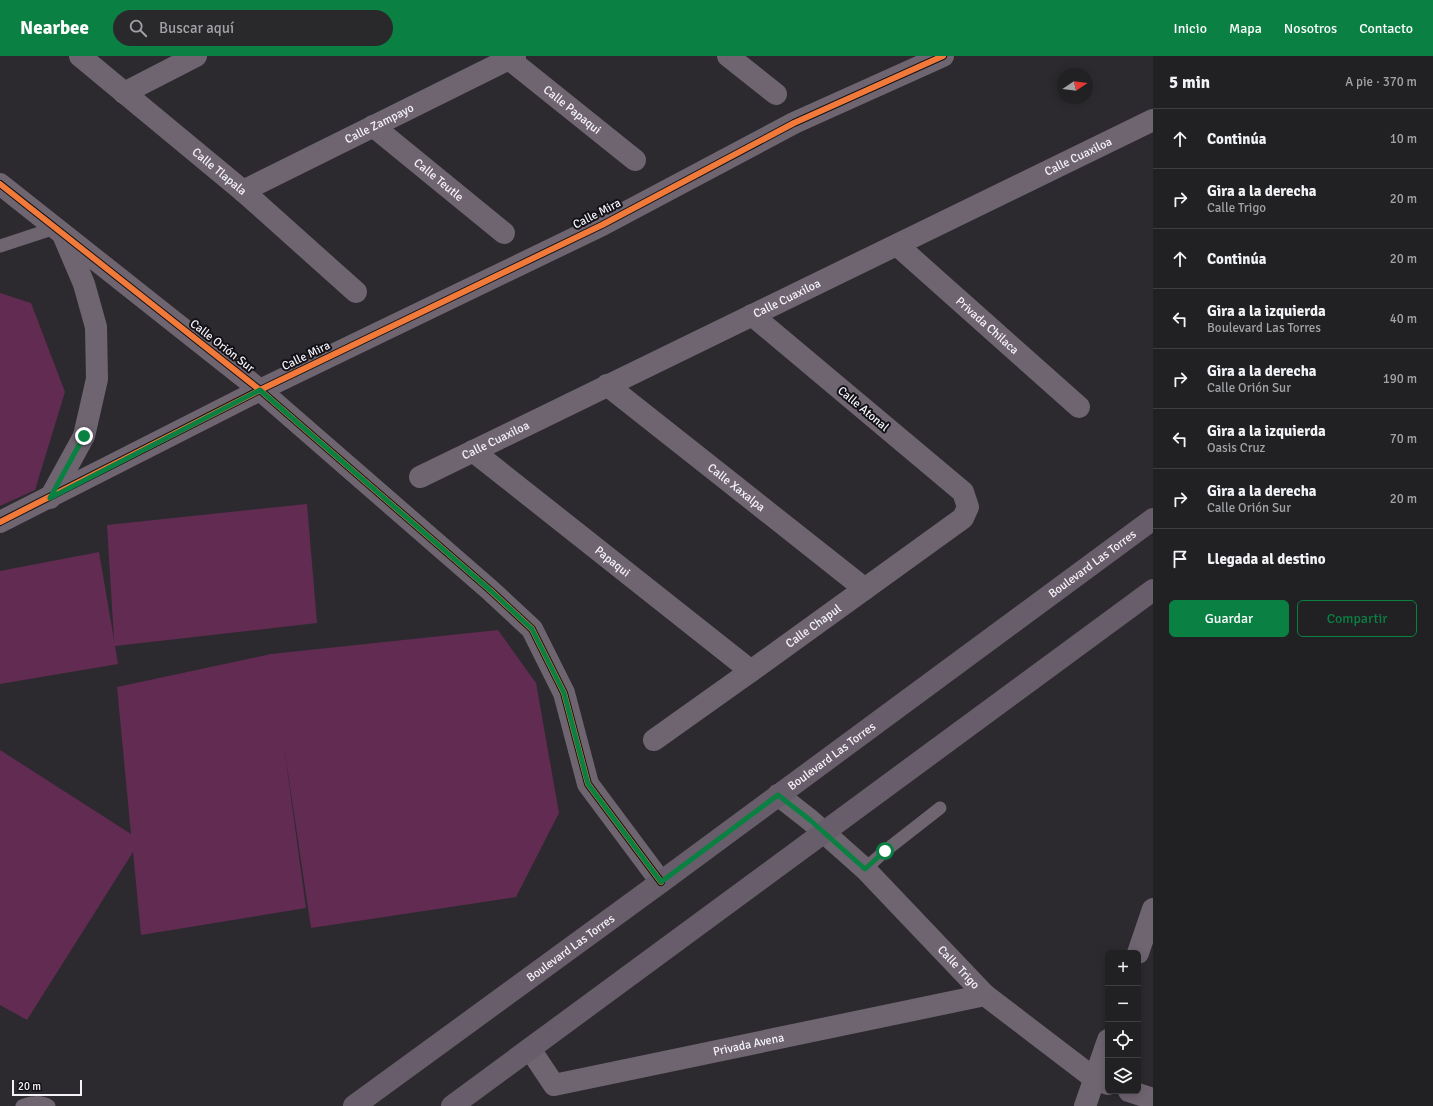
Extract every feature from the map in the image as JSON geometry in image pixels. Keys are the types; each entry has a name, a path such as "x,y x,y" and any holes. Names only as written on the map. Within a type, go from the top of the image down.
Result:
{"main road":[{"name":"Boulevard Las Torres","path":"354,1106 661,882 1153,519"},
{"path":"452,1106 1153,590"}],"street":[{"name":"Calle Tlapala","path":"80,56 243,191 356,292"},
{"path":"124,92 196,56"},
{"path":"728,56 776,94"},
{"name":"Calle Mira","path":"0,522 50,498 260,390 602,225 794,123 943,56"},
{"name":"Calle Zampayo","path":"243,191 512,57"},
{"name":"Calle Papaqui","path":"512,57 635,160"},
{"name":"Calle Cuaxiloa","path":"420,477 1153,120"},
{"name":"Calle Teutle","path":"373,126 504,233"},
{"name":"Calle Orión Sur","path":"0,184 260,390 490,590 532,629 564,693 588,784 661,882"},
{"name":"Calle Orión Sur","path":"50,498 84,436 97,380 96,327 84,284 58,231"},
{"name":"Privada Chilaca","path":"897,244 1079,406"},
{"name":"Calle Atonal","path":"752,315 963,492 968,507"},
{"name":"Calle Xaxalpa","path":"607,385 865,588"},
{"name":"Papaqui","path":"474,451 751,671"},
{"name":"Calle Chapul","path":"654,740 963,518 968,507"},
{"name":"Calle Trigo","path":"778,795 824,832 865,869 985,995 1101,1082"},
{"path":"1139,950 1153,909"},
{"name":"Privada Avena","path":"530,1049 554,1085 985,995"},
{"path":"1085,1106 1101,1082 1105,1058"},
{"path":"1138,1094 1153,1099"}],"lane":[{"path":"0,246 58,231"},
{"path":"865,869 885,851 940,808"},
{"path":"22,1106 27,1103 46,1104 49,1106"}],"shaded area":[{"path":"0,293 31,303 65,392 35,490 0,506"},
{"path":"307,504 317,623 115,646 118,664 0,684 0,571 99,552 114,640 107,525"},
{"path":"498,630 536,683 559,813 516,897 311,928 284,746 306,908 141,935 133,852 27,1020 0,1005 0,750 131,834 117,687 271,654"}],"cycle path":[{"path":"0,522 260,390 602,225 794,123 943,56"},
{"path":"0,184 260,390 490,590 532,629 564,693 588,784 661,882"}],"route":[{"path":"84,436 50,498 260,390 490,590 532,629 564,693 588,784 661,882 778,795 810,820 865,869 885,851"}]}
